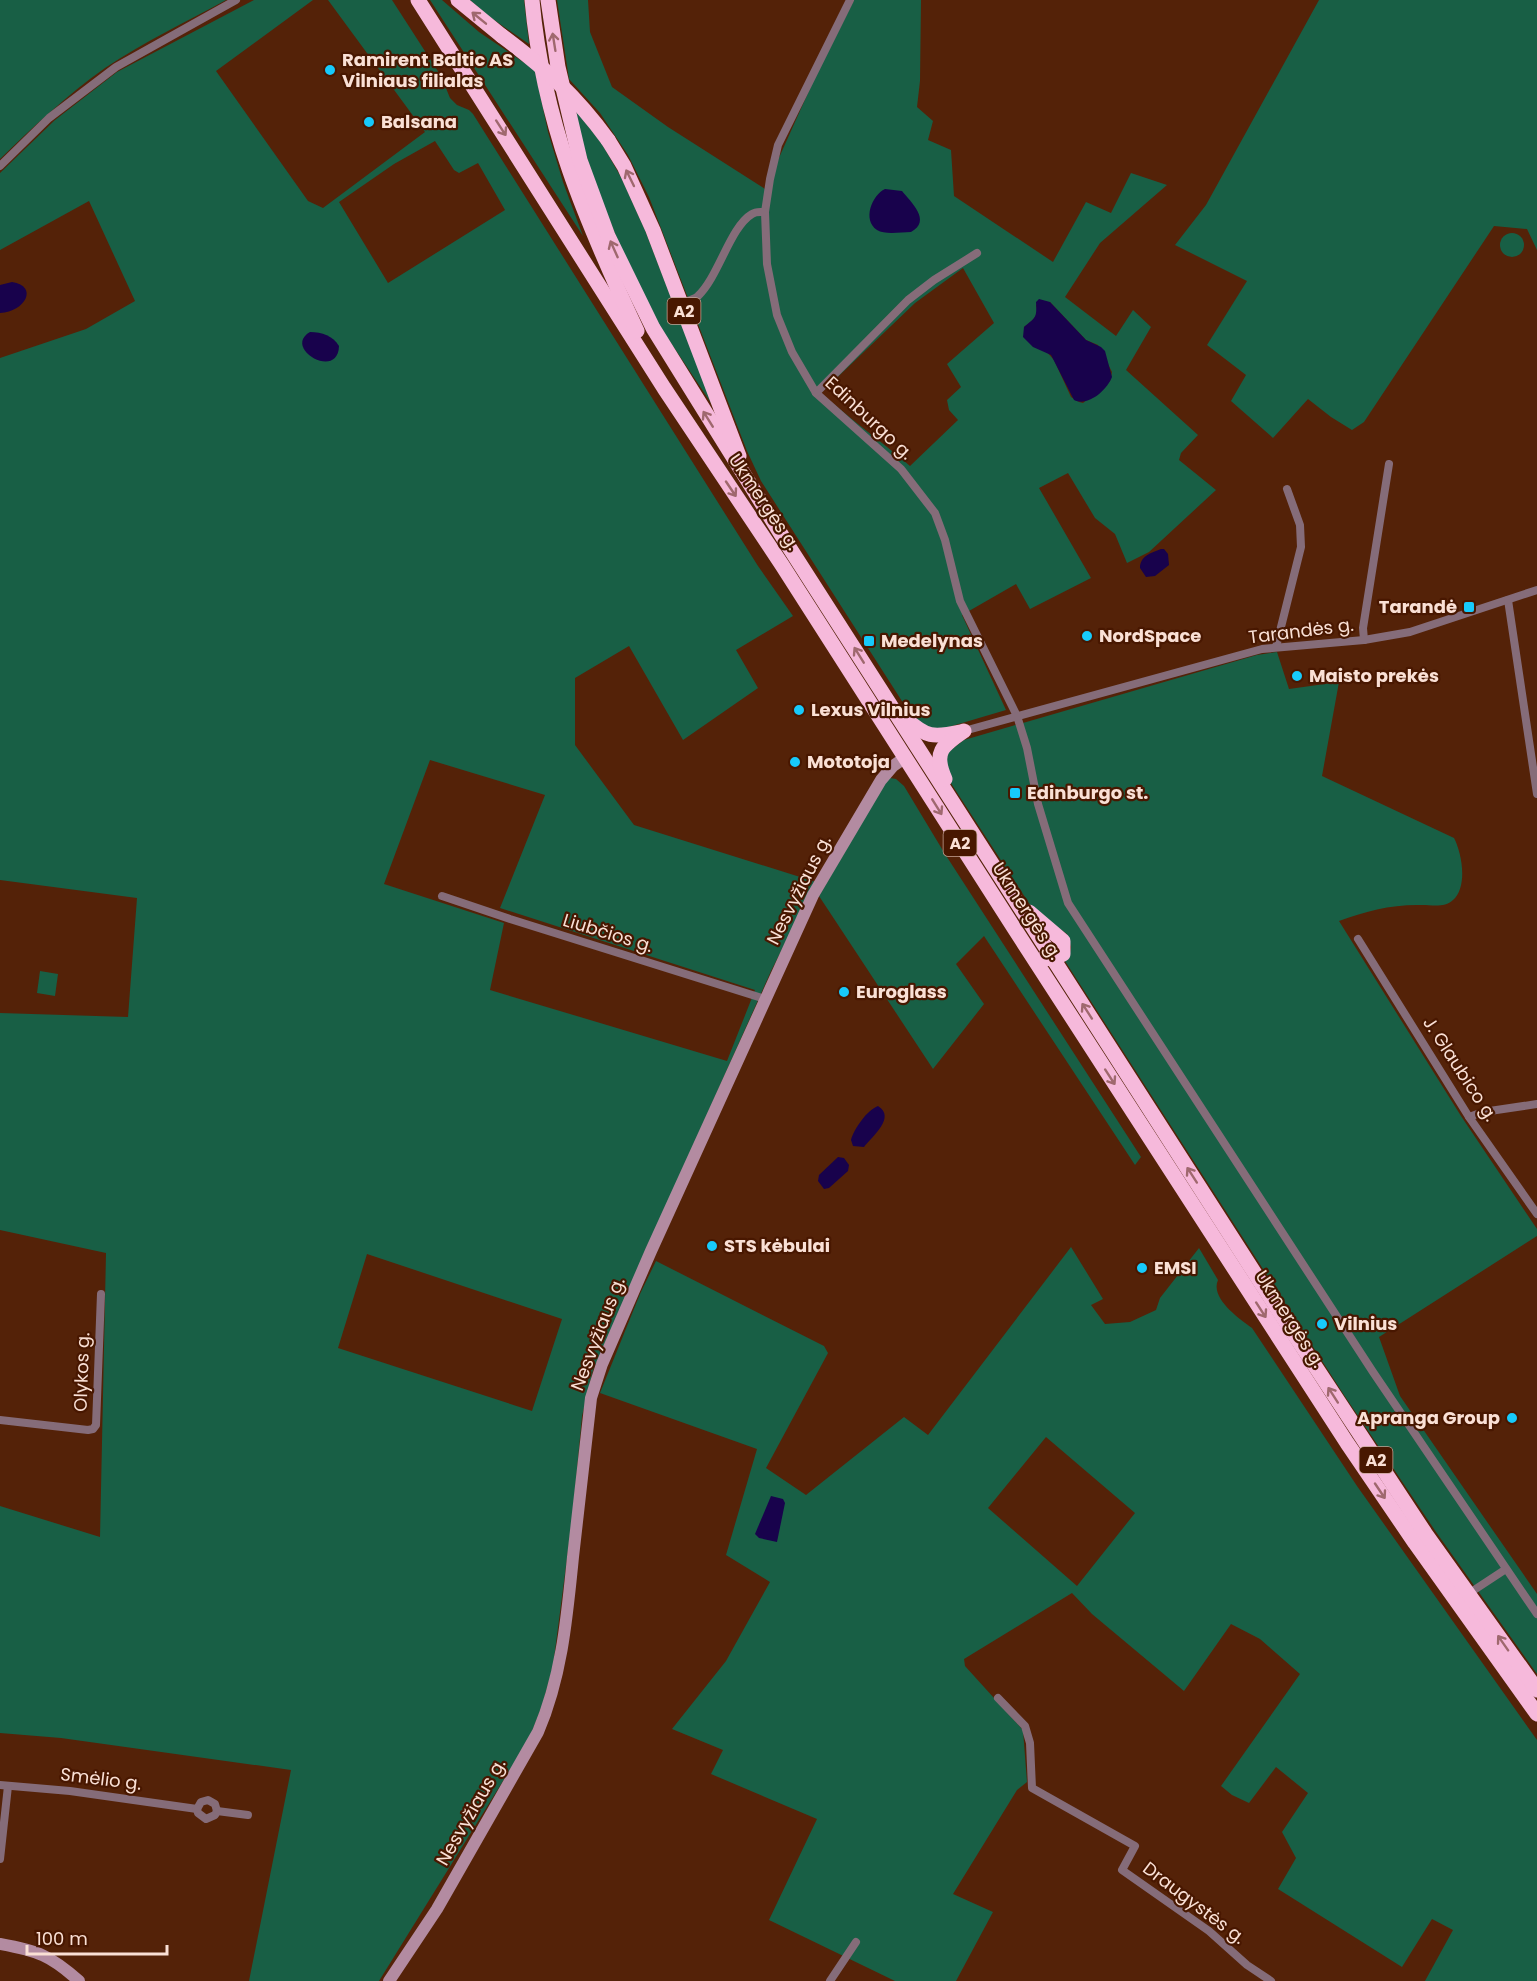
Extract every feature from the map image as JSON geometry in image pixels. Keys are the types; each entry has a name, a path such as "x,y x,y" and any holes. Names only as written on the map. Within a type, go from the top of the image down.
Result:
{"highway":[{"name":"Ukmergės g.","path":"418,0 664,388 776,555 1347,1443 1537,1714"},
{"name":"A2","path":"458,0 559,81 593,119 608,140 639,197 751,487"},
{"path":"532,0 547,94 570,177 599,249 664,388"},
{"path":"548,0 558,67 571,125 591,192 608,236 653,328 751,487"},
{"name":"Ukmergės g.","path":"751,487 1017,903 1054,931 1063,941 1063,954 1053,959 1292,1332 1419,1523 1537,1690"},
{"path":"890,704 921,732 928,735 943,736 964,731"},
{"path":"956,807 940,766 939,757 944,746 964,731"},
{"path":"1014,928 1040,955 1049,960 1053,959"}],"street":[{"path":"0,166 49,118 117,68 236,0"},
{"name":"Edinburgo g.","path":"850,0 778,145 770,179 765,212 767,264 777,315 792,352 816,393 901,469 935,513 945,540 960,601 1017,716 1027,748 1038,804 1068,903 1379,1381 1537,1614"},
{"path":"681,303 697,296 717,269 737,230 746,218 756,212 765,212"},
{"path":"816,393 908,300 934,280 977,253"},
{"path":"1364,640 1363,628 1389,464"},
{"path":"1276,647 1301,547 1300,525 1287,489"},
{"name":"Tarandės g.","path":"964,731 1276,647 1389,637 1429,627 1537,591"},
{"path":"1508,600 1537,794"},
{"name":"Nesvyžiaus g.","path":"389,1981 437,1909 538,1732 548,1709 566,1628 591,1398 602,1364 765,999 823,878 881,780 892,766 906,758"},
{"name":"Liubčios g.","path":"442,896 765,999"},
{"name":"J. Glaubico g.","path":"1358,939 1470,1117 1537,1214"},
{"path":"1470,1117 1483,1112 1537,1104"},
{"name":"Olykos g.","path":"0,1420 93,1429 96,1425 101,1294"},
{"path":"1468,1594 1506,1569"},
{"name":"Draugystės g.","path":"998,1698 1025,1726 1030,1743 1032,1788 1135,1846 1122,1870 1209,1931 1247,1965 1271,1981"},
{"path":"0,1858 4,1786"},
{"name":"Smėlio g.","path":"4,1786 70,1791 198,1809"},
{"path":"208,1800 215,1804 217,1811 215,1815 206,1819 198,1814 201,1802 208,1800"},
{"path":"217,1811 248,1815"},
{"path":"830,1981 856,1942"},
{"path":"0,1944 42,1953 79,1981"}],"green space":[{"path":"0,0 226,0 105,68 64,100 0,159"},
{"path":"254,0 313,0 216,71 308,201 323,208 425,132 328,0 392,0 441,76 450,98 473,114 758,566 793,616 736,650 758,688 683,740 629,646 575,678 575,745 634,825 816,882 771,971 593,1370 582,1416 573,1512 553,1666 542,1706 529,1739 379,1981 249,1981 291,1770 61,1738 0,1733 0,1506 100,1537 106,1253 0,1230 0,1013 128,1017 137,898 0,880 0,358 86,329 135,301 89,201 0,250 0,173 55,120 117,72","holes":["435,141 454,170 459,173 478,163 505,210 388,283 339,202 394,164","430,760 545,795 500,908 755,990 727,1061 490,990 504,923 384,884","367,1254 562,1319 532,1411 338,1348"]},
{"path":"430,0 442,0 479,32 535,70 548,132 583,236"},
{"path":"470,0 524,0 529,44 487,15"},
{"path":"557,0 588,0 590,32 612,87 668,127 765,189 812,84 854,0 921,0 920,81 917,107 933,121 928,140 951,150 954,196 1053,262 1086,202 1111,213 1131,173 1167,185 1100,243 1065,297 1116,336 1133,310 1151,327 1126,370 1198,435 1181,453 1179,460 1216,490 1149,552 1127,563 1115,534 1095,518 1068,473 1039,488 1091,578 1030,609 1016,584 962,615 1006,710 935,731 916,723 761,481 747,451 649,197 628,155 600,113 569,79","holes":["963,268 994,323 947,364 961,387 947,400 949,410 958,420 910,466 821,393 915,303","1050,302 1086,340 1098,345 1112,372 1110,381 1083,403 1071,397 1054,360 1024,327 1036,315 1036,305"]},
{"path":"1319,0 1537,0 1537,250 1527,229 1494,226 1364,422 1352,430 1308,399 1273,438 1231,401 1246,375 1207,345 1247,281 1175,245 1206,205"},
{"path":"576,110 602,144 622,179 645,230 713,406 661,328 628,267 594,180 579,132"},
{"path":"1512,233 1520,237 1524,245 1520,253 1512,257 1504,253 1500,245 1504,237"},
{"path":"1277,652 1289,689 1339,682 1322,776 1454,838 1459,852 1462,870 1461,887 1450,903 1438,906 1390,907 1339,921 1461,1116 1537,1229 1537,1236 1379,1337 1400,1396 1537,1594 1537,1674 1436,1532 1344,1395 1065,961 1071,947 1067,934 1034,911 943,771 943,756 964,740 1257,655"},
{"path":"890,778 896,779 904,786 945,854 1141,1157 1135,1165 984,936 956,964 984,1004 933,1069 819,896"},
{"path":"40,971 58,974 55,996 37,993"},
{"path":"1071,1247 1103,1299 1091,1305 1105,1324 1130,1322 1156,1310 1160,1298 1199,1248 1218,1280 1218,1294 1222,1300 1233,1313 1252,1328 1357,1486 1537,1740 1537,1981 1425,1981 1453,1930 1432,1919 1402,1967 1278,1889 1296,1858 1282,1832 1308,1793 1276,1767 1249,1803 1232,1795 1221,1786 1300,1674 1260,1639 1231,1624 1184,1691 1092,1614 1072,1593 964,1659 965,1666 1023,1730 1027,1782 1017,1790 953,1894 993,1912 956,1981 895,1981 769,1920 817,1819 711,1774 723,1750 672,1729 726,1661 770,1582 726,1555 757,1449 600,1393 640,1294 656,1261 824,1346 828,1353 766,1468 806,1495 904,1417 928,1435","holes":["1046,1437 1135,1513 1077,1586 988,1508"]}],"shaded area":[{"path":"885,189 902,191 918,212 920,222 917,228 911,232 893,233 877,230 873,226 870,220 870,208 876,197"},
{"path":"12,282 25,288 26,299 9,312 0,313 0,285"},
{"path":"1039,299 1050,302 1086,340 1105,351 1112,377 1106,387 1091,399 1079,402 1074,400 1051,355 1033,347 1023,337 1024,327 1035,317 1036,302"},
{"path":"310,332 323,334 334,340 339,346 336,356 330,361 322,361 307,353 303,346 303,339"},
{"path":"1161,549 1168,554 1169,565 1155,576 1146,577 1140,564 1147,556"},
{"path":"878,1106 883,1110 885,1116 881,1127 864,1147 853,1146 851,1140 858,1125 870,1111"},
{"path":"838,1157 844,1158 849,1165 848,1171 829,1188 824,1189 818,1181 819,1175"},
{"path":"771,1496 783,1499 785,1503 777,1542 759,1538 755,1534"}],"place":[{"name":"Ramirent Baltic AS Vilniaus filialas","path":"330,70"},
{"name":"Balsana","path":"369,122"},
{"name":"Tarandė","path":"1469,607"},
{"name":"NordSpace","path":"1087,636"},
{"name":"Medelynas","path":"869,641"},
{"name":"Maisto prekės","path":"1297,676"},
{"name":"Lexus Vilnius","path":"799,710"},
{"name":"Mototoja","path":"795,762"},
{"name":"Edinburgo st.","path":"1015,793"},
{"name":"Euroglass","path":"844,992"},
{"name":"STS kėbulai","path":"712,1246"},
{"name":"EMSI","path":"1142,1268"},
{"name":"Vilnius","path":"1322,1324"},
{"name":"Apranga Group","path":"1512,1418"}]}
